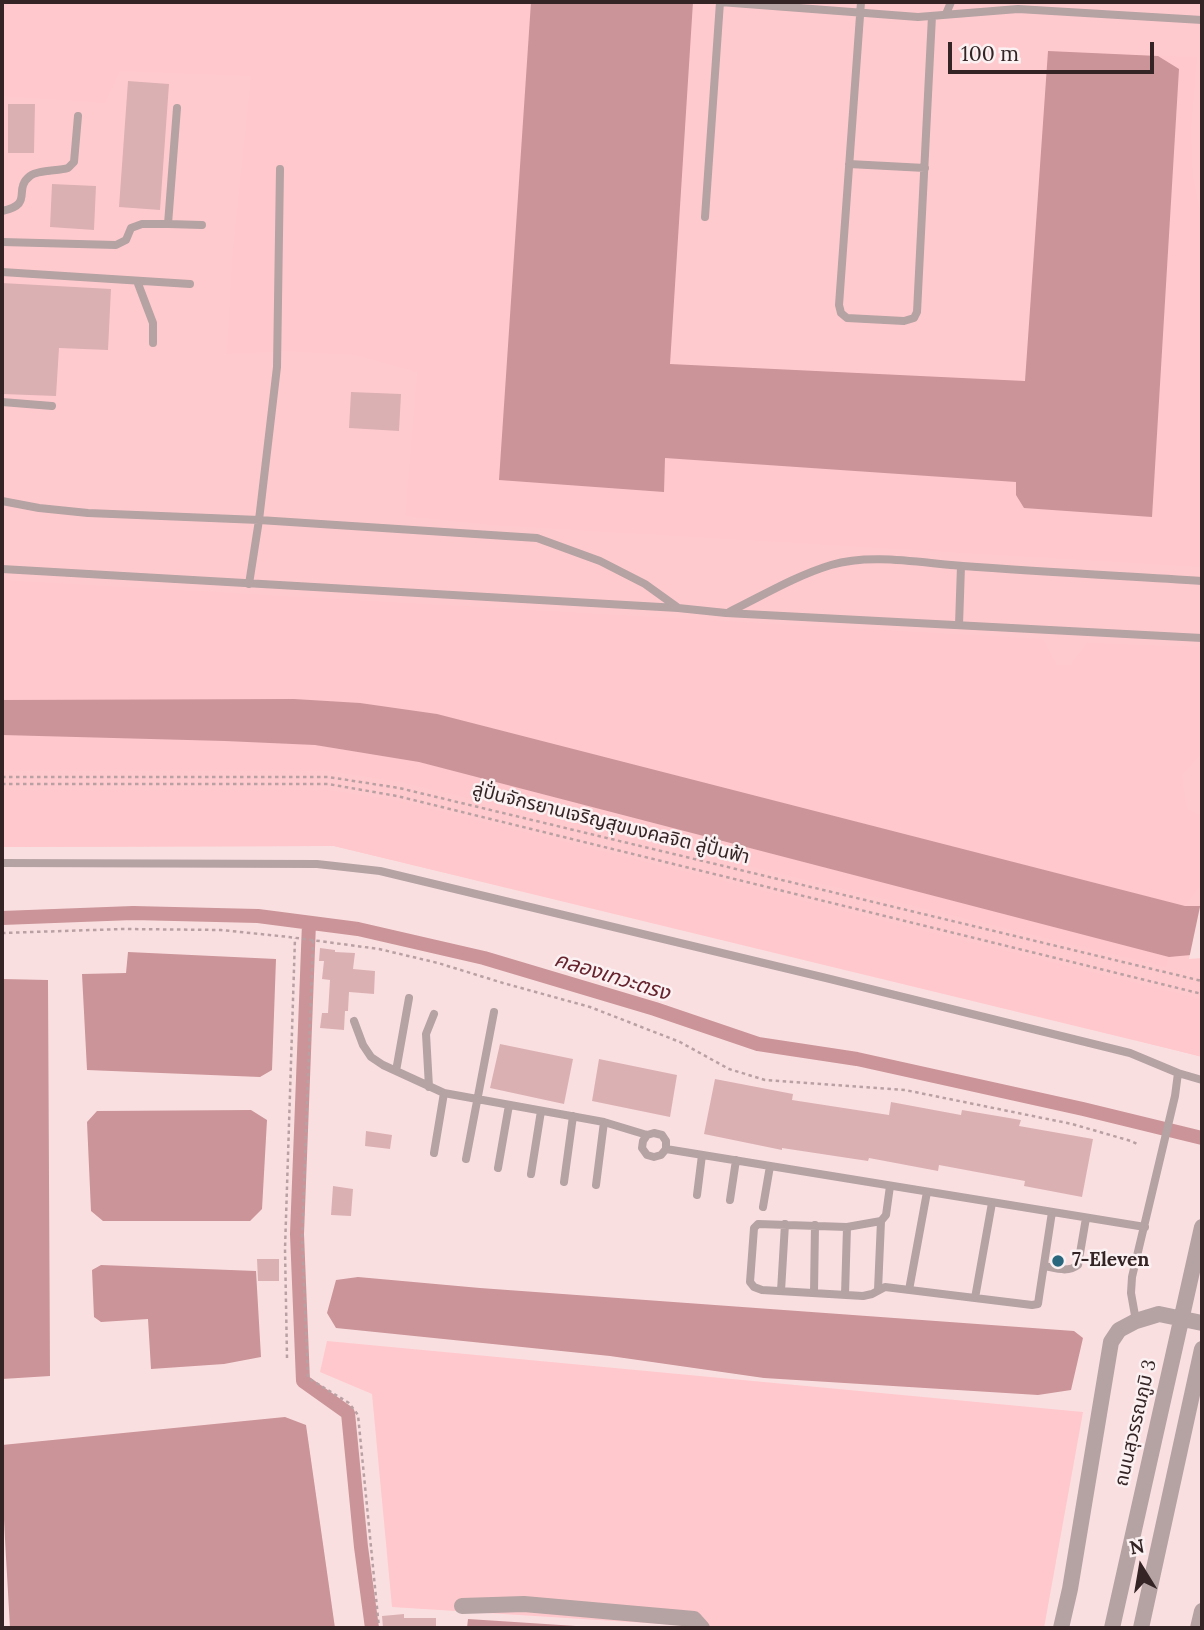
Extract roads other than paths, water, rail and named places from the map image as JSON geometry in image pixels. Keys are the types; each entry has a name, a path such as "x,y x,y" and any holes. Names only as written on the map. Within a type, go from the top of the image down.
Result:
{"street":[{"name":"ถนนสุวรรณภูมิ 3","path":"1112,1628 1202,1227"},
{"path":"1061,1628 1070,1589 1111,1342 1119,1329 1158,1314 1202,1322"},
{"path":"1141,1628 1202,1349"},
{"path":"462,1606 524,1604 694,1619 702,1628"}],"lane":[{"path":"705,217 720,2 918,17 1018,9 1202,20"},
{"path":"861,2 839,305 841,313 847,318 904,321 914,318 917,312 932,16"},
{"path":"946,14 951,2"},
{"path":"169,224 177,108"},
{"path":"2,211 15,209 19,205 28,177 34,173 68,168 74,162 78,116"},
{"path":"849,164 925,168"},
{"path":"249,583 277,367 280,169"},
{"path":"2,242 116,245 126,240 131,228 142,224 202,225"},
{"path":"2,272 190,284"},
{"path":"137,281 153,323 153,343"},
{"path":"2,402 52,406"},
{"path":"2,501 88,513 259,520 537,538 600,561 646,584 678,608"},
{"path":"726,613 799,577 850,561 888,560 1202,581"},
{"path":"959,625 961,566"},
{"path":"2,569 726,613 1202,638"},
{"path":"2,863 317,864 380,871 1130,1053 1202,1080"},
{"path":"396,1071 409,998"},
{"path":"466,1159 494,1012"},
{"path":"429,1087 426,1034 434,1014"},
{"path":"354,1021 363,1045 371,1056 444,1093 604,1122 647,1135 662,1135 666,1141 666,1149 661,1155 654,1157 642,1148 647,1135"},
{"path":"1136,1321 1131,1293 1132,1277 1175,1096 1178,1073"},
{"path":"434,1153 444,1093"},
{"path":"498,1168 509,1105"},
{"path":"531,1174 541,1111"},
{"path":"564,1182 573,1116"},
{"path":"596,1185 604,1122"},
{"path":"666,1149 1144,1227"},
{"path":"697,1195 702,1155"},
{"path":"730,1200 736,1160"},
{"path":"763,1207 770,1166"},
{"path":"878,1290 881,1221 886,1215 890,1186"},
{"path":"909,1290 927,1192"},
{"path":"975,1298 992,1203"},
{"path":"881,1221 847,1227 758,1224 754,1228 750,1282 762,1290 863,1296 885,1287 1038,1304 1052,1212"},
{"path":"1044,1266 1067,1270 1079,1265 1086,1218"},
{"path":"781,1291 785,1224"},
{"path":"814,1293 815,1225"},
{"path":"845,1295 847,1227"}],"waterway":[{"name":"คลองเทวะตรง","path":"2,918 133,913 258,916 358,929 484,958 655,1009 758,1044 857,1059 1202,1138"},
{"path":"309,923 297,1234 303,1381 348,1413 372,1628"}],"place":[{"name":"7-Eleven","path":"1058,1261"}]}
